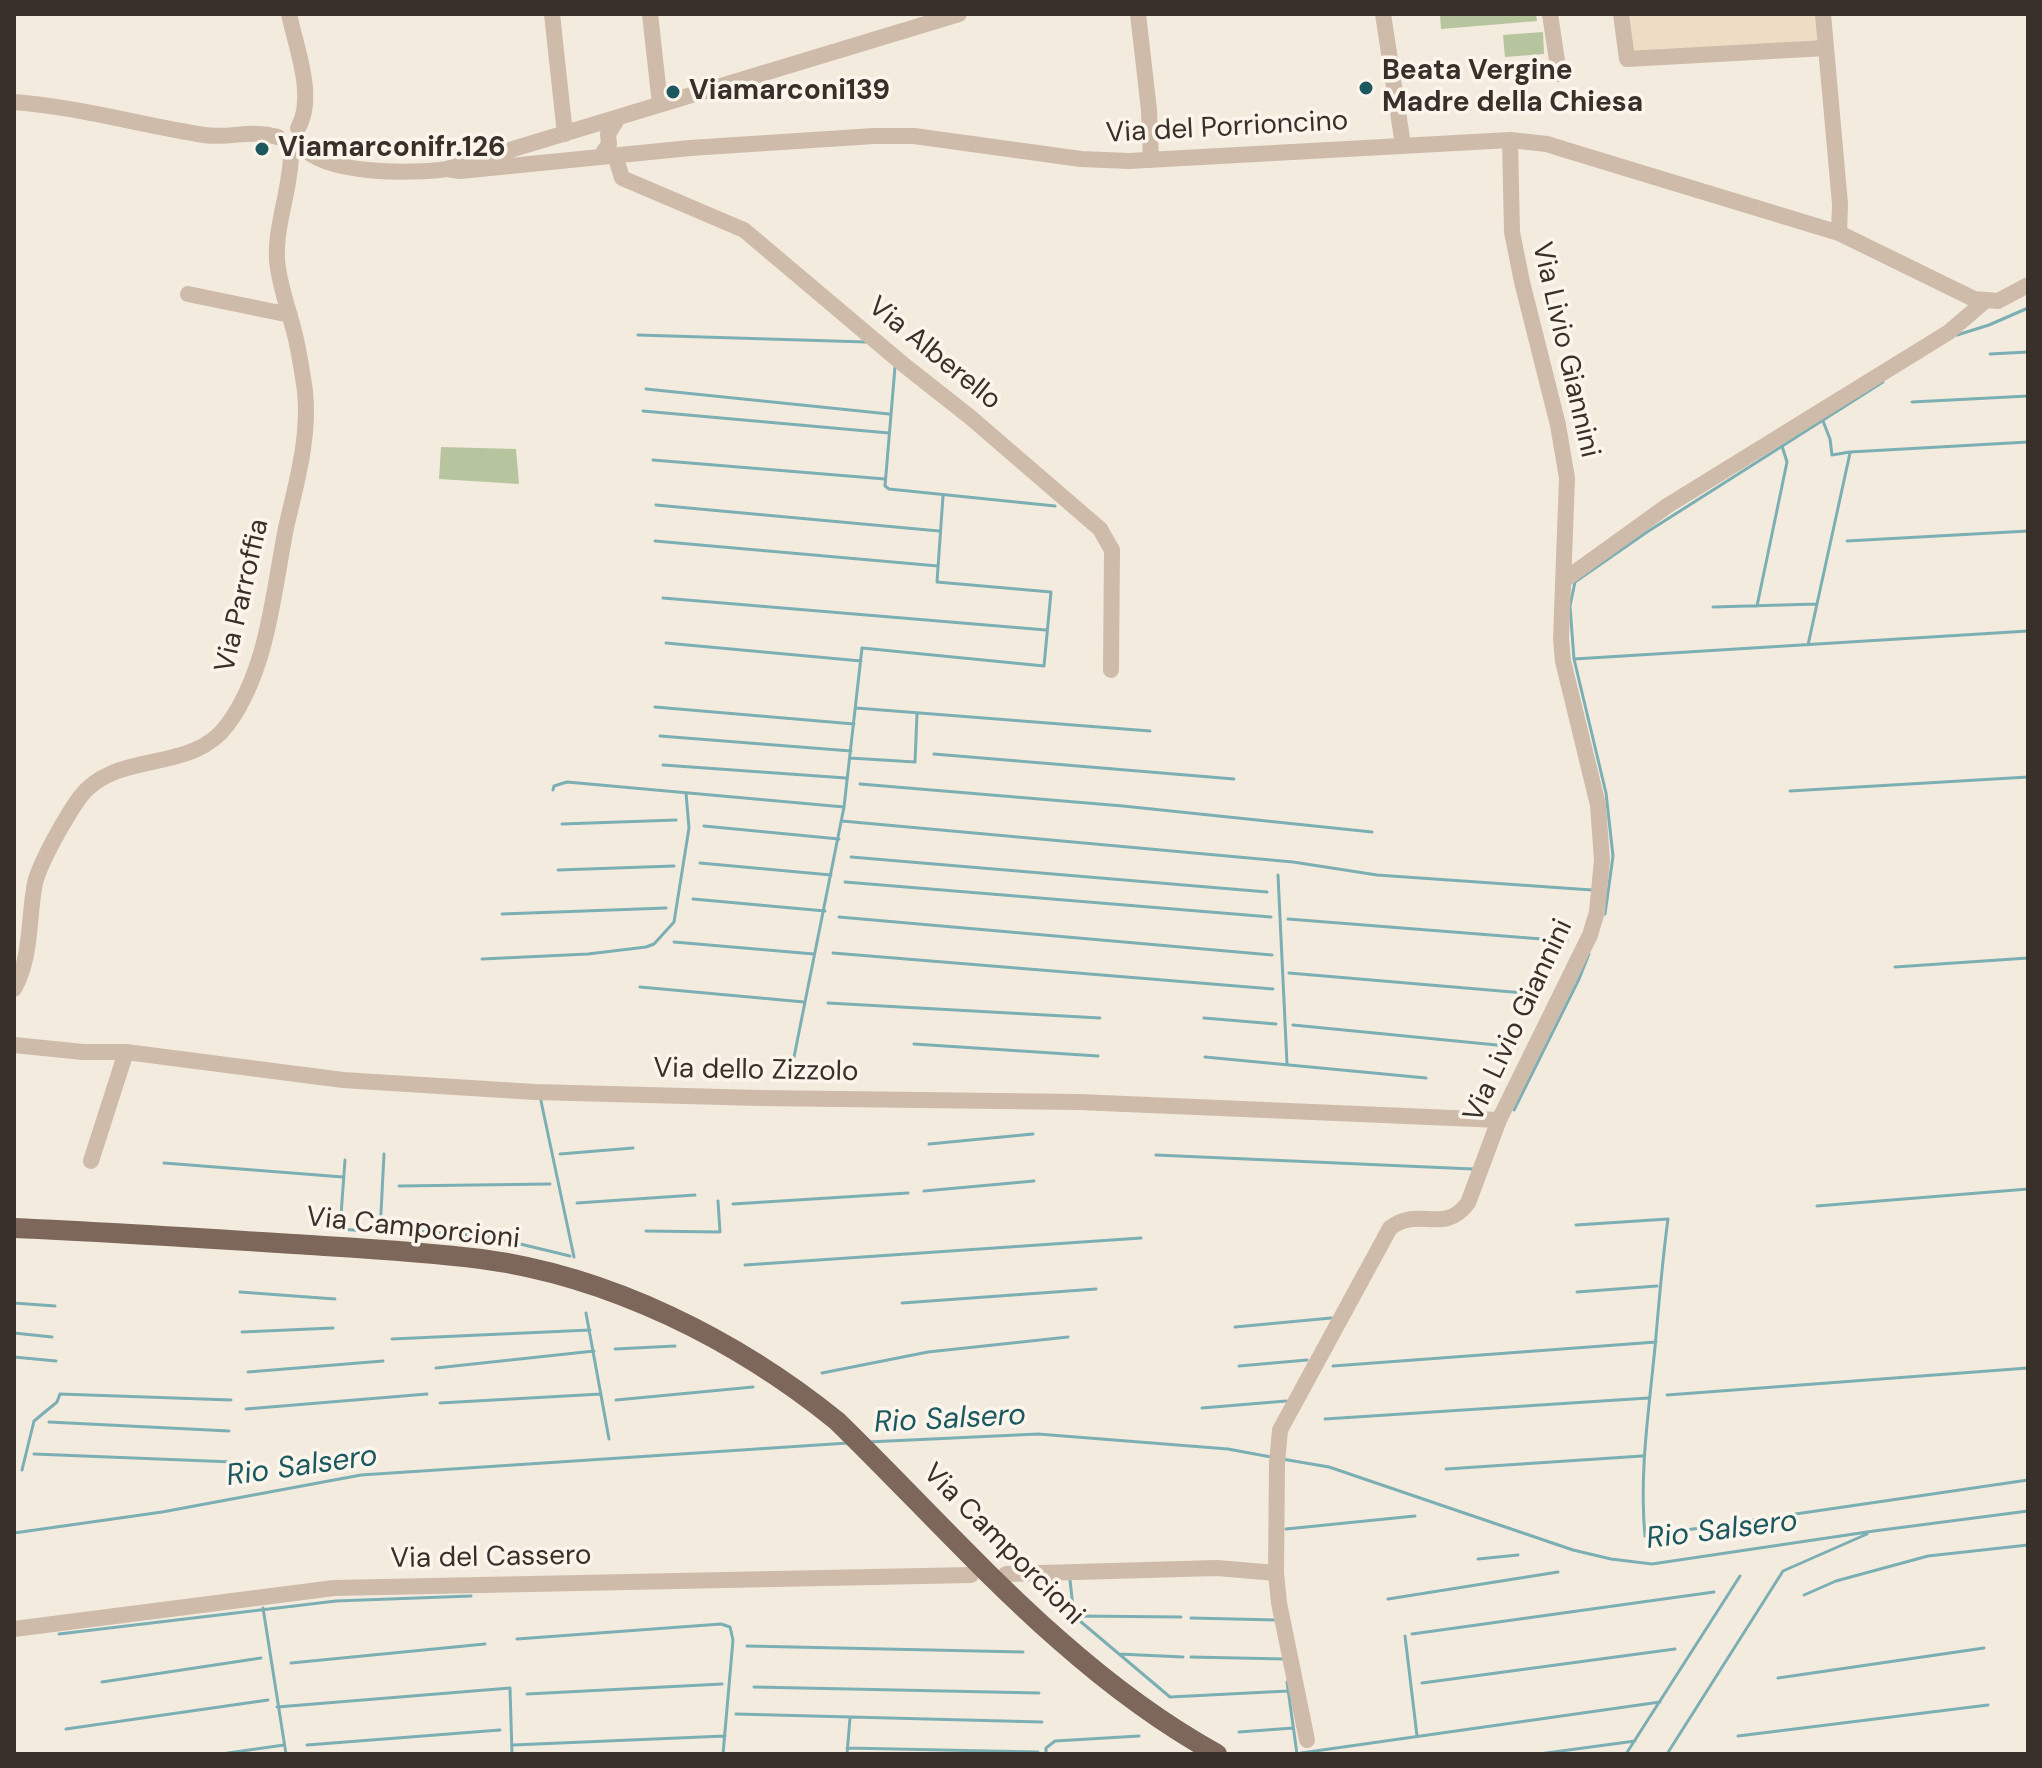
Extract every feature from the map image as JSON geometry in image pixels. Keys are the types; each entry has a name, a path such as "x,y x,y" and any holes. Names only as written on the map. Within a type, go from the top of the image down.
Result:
{"main road":[{"name":"Via Camporcioni","path":"14,1228 132,1233 484,1259 560,1276 639,1303 729,1344 796,1388 837,1421 878,1461 974,1567 1002,1578 1063,1645 1111,1685 1177,1732 1217,1754"}],"street":[{"path":"289,14 306,99 306,109 298,128"},
{"path":"552,14 559,136"},
{"path":"650,14 660,104"},
{"path":"297,149 303,135 298,128 286,127 278,137 279,146 364,169 408,173 447,169 559,136 608,145 618,118 959,14"},
{"path":"1138,14 1149,110 1151,160"},
{"path":"1383,14 1403,145"},
{"path":"1550,14 1559,74"},
{"path":"1621,14 1627,59 1826,48"},
{"path":"1823,14 1840,204 1839,233"},
{"path":"14,102 49,105 210,136 250,132 278,137"},
{"path":"552,161 545,157 542,150 544,144 559,136"},
{"name":"Via del Porrioncino","path":"447,169 460,171 552,161 608,145 874,136 914,136 1081,159 1151,160 1510,140 1547,144 1839,233 1974,299 1985,301"},
{"name":"Via Livio Giannini","path":"1307,1740 1279,1603 1276,1573 1278,1443 1286,1420 1390,1228 1405,1219 1449,1220 1459,1215 1468,1203 1499,1120 1590,935 1601,885 1598,805 1563,661 1561,639 1567,478 1558,425 1512,232 1510,140"},
{"name":"Via Alberello","path":"608,145 622,178 744,230 1100,529 1112,550 1111,670"},
{"name":"Via Parroffia","path":"14,989 25,961 36,878 81,796 96,781 111,773 195,752 227,727 248,691 262,647 305,436 305,392 280,280 277,246 297,149"},
{"path":"1563,581 1667,506 1949,332 1985,301 1998,301 2028,285"},
{"path":"188,294 290,315"},
{"name":"Via dello Zizzolo","path":"14,1045 83,1052 126,1052 343,1080 535,1092 1079,1102 1499,1120"},
{"path":"91,1161 126,1052"},
{"name":"Via del Cassero","path":"14,1629 334,1588 974,1567"},
{"path":"1002,1578 1217,1568 1276,1573"}],"green space":[{"path":"1440,14 1536,14 1537,21 1441,29"},
{"path":"1543,32 1544,54 1505,57 1503,35"},
{"path":"441,447 516,449 519,484 439,479"}],"shaded area":[{"path":"1621,14 1823,14 1826,48 1627,59"}],"waterway":[{"path":"1957,335 2028,308"},
{"path":"638,335 866,342"},
{"path":"1990,354 2028,352"},
{"path":"895,367 885,486 889,489 1055,506"},
{"path":"1605,914 1613,856 1606,793 1574,659 1570,606 1575,582 1647,532 1883,382"},
{"path":"646,389 889,414"},
{"path":"1912,402 2028,396"},
{"path":"643,411 889,433"},
{"path":"1823,421 1832,455 2028,442"},
{"path":"1757,606 1787,462 1782,446"},
{"path":"1808,645 1850,453"},
{"path":"653,460 885,479"},
{"path":"790,1077 844,807 862,648 1044,666 1051,592 937,582 943,496"},
{"path":"656,505 939,531"},
{"path":"1847,541 2028,531"},
{"path":"655,541 938,566"},
{"path":"663,598 1046,630"},
{"path":"1713,607 1817,604"},
{"path":"1574,659 2028,631"},
{"path":"666,643 861,661"},
{"path":"655,707 854,724"},
{"path":"856,708 1150,731"},
{"path":"850,758 915,762 917,714"},
{"path":"660,736 851,751"},
{"path":"934,754 1234,779"},
{"path":"663,765 846,778"},
{"path":"1790,791 2028,777"},
{"path":"553,790 554,786 567,782 844,807"},
{"path":"860,784 1123,806 1372,832"},
{"path":"482,959 588,954 654,944 674,922 689,828 686,793"},
{"path":"562,824 676,820"},
{"path":"842,821 1293,862 1377,875 1592,890"},
{"path":"704,826 839,839"},
{"path":"851,857 1267,892"},
{"path":"700,863 831,875"},
{"path":"558,870 674,866"},
{"path":"1278,875 1287,1064"},
{"path":"845,882 1271,917"},
{"path":"693,899 825,911"},
{"path":"502,914 666,908"},
{"path":"839,917 1272,955"},
{"path":"1288,919 1567,941"},
{"path":"674,942 814,954"},
{"path":"833,953 1273,989"},
{"path":"1514,1110 1589,954"},
{"path":"1895,967 2028,958"},
{"path":"1289,973 1536,994"},
{"path":"640,987 804,1002"},
{"path":"828,1003 1100,1018"},
{"path":"1204,1018 1276,1024"},
{"path":"1293,1025 1517,1047"},
{"path":"914,1044 1098,1056"},
{"path":"1205,1057 1426,1078"},
{"path":"541,1101 574,1257"},
{"path":"929,1144 1033,1134"},
{"path":"560,1154 633,1148"},
{"path":"345,1160 340,1229 380,1232 384,1154"},
{"path":"1156,1155 1473,1169"},
{"path":"164,1163 343,1177"},
{"path":"924,1191 1034,1181"},
{"path":"399,1186 550,1184"},
{"path":"1817,1206 2028,1189"},
{"path":"733,1204 908,1193"},
{"path":"577,1203 695,1195"},
{"path":"646,1231 720,1232 718,1201"},
{"path":"1576,1225 1668,1219 1646,1442 1643,1489 1645,1536 2028,1480"},
{"path":"401,1230 487,1236 570,1256"},
{"path":"745,1265 1141,1238"},
{"path":"1577,1292 1657,1286"},
{"path":"902,1303 1096,1289"},
{"path":"240,1292 335,1299"},
{"path":"14,1303 55,1306"},
{"path":"586,1313 609,1439"},
{"path":"1235,1327 1331,1318"},
{"path":"242,1332 333,1328"},
{"path":"392,1339 590,1330"},
{"path":"14,1333 52,1337"},
{"path":"822,1373 928,1352 1068,1337"},
{"path":"1333,1366 1656,1342"},
{"path":"615,1349 675,1346"},
{"path":"436,1368 594,1351"},
{"path":"14,1357 56,1361"},
{"path":"1239,1366 1307,1360"},
{"path":"248,1372 383,1361"},
{"path":"1667,1395 2028,1368"},
{"path":"616,1400 753,1387"},
{"path":"22,1470 34,1421 57,1402 60,1394 231,1400"},
{"path":"246,1409 427,1394"},
{"path":"440,1403 601,1394"},
{"path":"1325,1419 1648,1398"},
{"path":"1202,1408 1286,1401"},
{"path":"49,1422 229,1431"},
{"name":"Rio Salsero","path":"868,1442 1038,1434 1228,1449 1271,1457"},
{"name":"Rio Salsero","path":"14,1533 162,1512 361,1475 848,1443"},
{"path":"34,1454 233,1462"},
{"path":"1446,1469 1642,1456"},
{"name":"Rio Salsero","path":"1282,1459 1329,1467 1573,1550 1652,1564 1874,1531"},
{"path":"1874,1531 2028,1511"},
{"path":"1286,1529 1415,1516"},
{"path":"1667,1754 1783,1571 1867,1534"},
{"path":"1804,1595 1836,1581 1928,1556 2028,1545"},
{"path":"1478,1559 1518,1555"},
{"path":"1388,1599 1558,1572"},
{"path":"1626,1754 1740,1576"},
{"path":"1070,1580 1074,1616 1170,1697 1288,1691"},
{"path":"1412,1634 1714,1592"},
{"path":"59,1634 336,1601 471,1596"},
{"path":"263,1608 286,1754"},
{"path":"1076,1616 1181,1617"},
{"path":"1191,1618 1276,1620"},
{"path":"517,1639 721,1624 730,1627 733,1640 723,1754"},
{"path":"1405,1636 1417,1736"},
{"path":"291,1663 485,1644"},
{"path":"747,1646 1023,1652"},
{"path":"1778,1678 1984,1648"},
{"path":"1422,1683 1675,1649"},
{"path":"1119,1654 1183,1657"},
{"path":"1191,1657 1285,1659"},
{"path":"102,1682 261,1658"},
{"path":"1287,1682 1297,1754"},
{"path":"527,1694 722,1684"},
{"path":"754,1687 1039,1693"},
{"path":"277,1707 510,1688 512,1754"},
{"path":"66,1729 268,1700"},
{"path":"1301,1753 1660,1702"},
{"path":"1738,1736 1988,1705"},
{"path":"736,1714 1042,1722"},
{"path":"847,1754 850,1718"},
{"path":"1239,1732 1293,1728"},
{"path":"307,1745 500,1730"},
{"path":"513,1745 725,1736"},
{"path":"1046,1754 1046,1748 1055,1741 1139,1736"},
{"path":"1539,1754 1635,1741"},
{"path":"221,1754 284,1745"},
{"path":"847,1748 1038,1752"}],"place":[{"name":"Beata Vergine Madre della Chiesa","path":"1366,88"},
{"name":"Viamarconi139","path":"673,92"},
{"name":"Viamarconifr.126","path":"262,149"}]}
